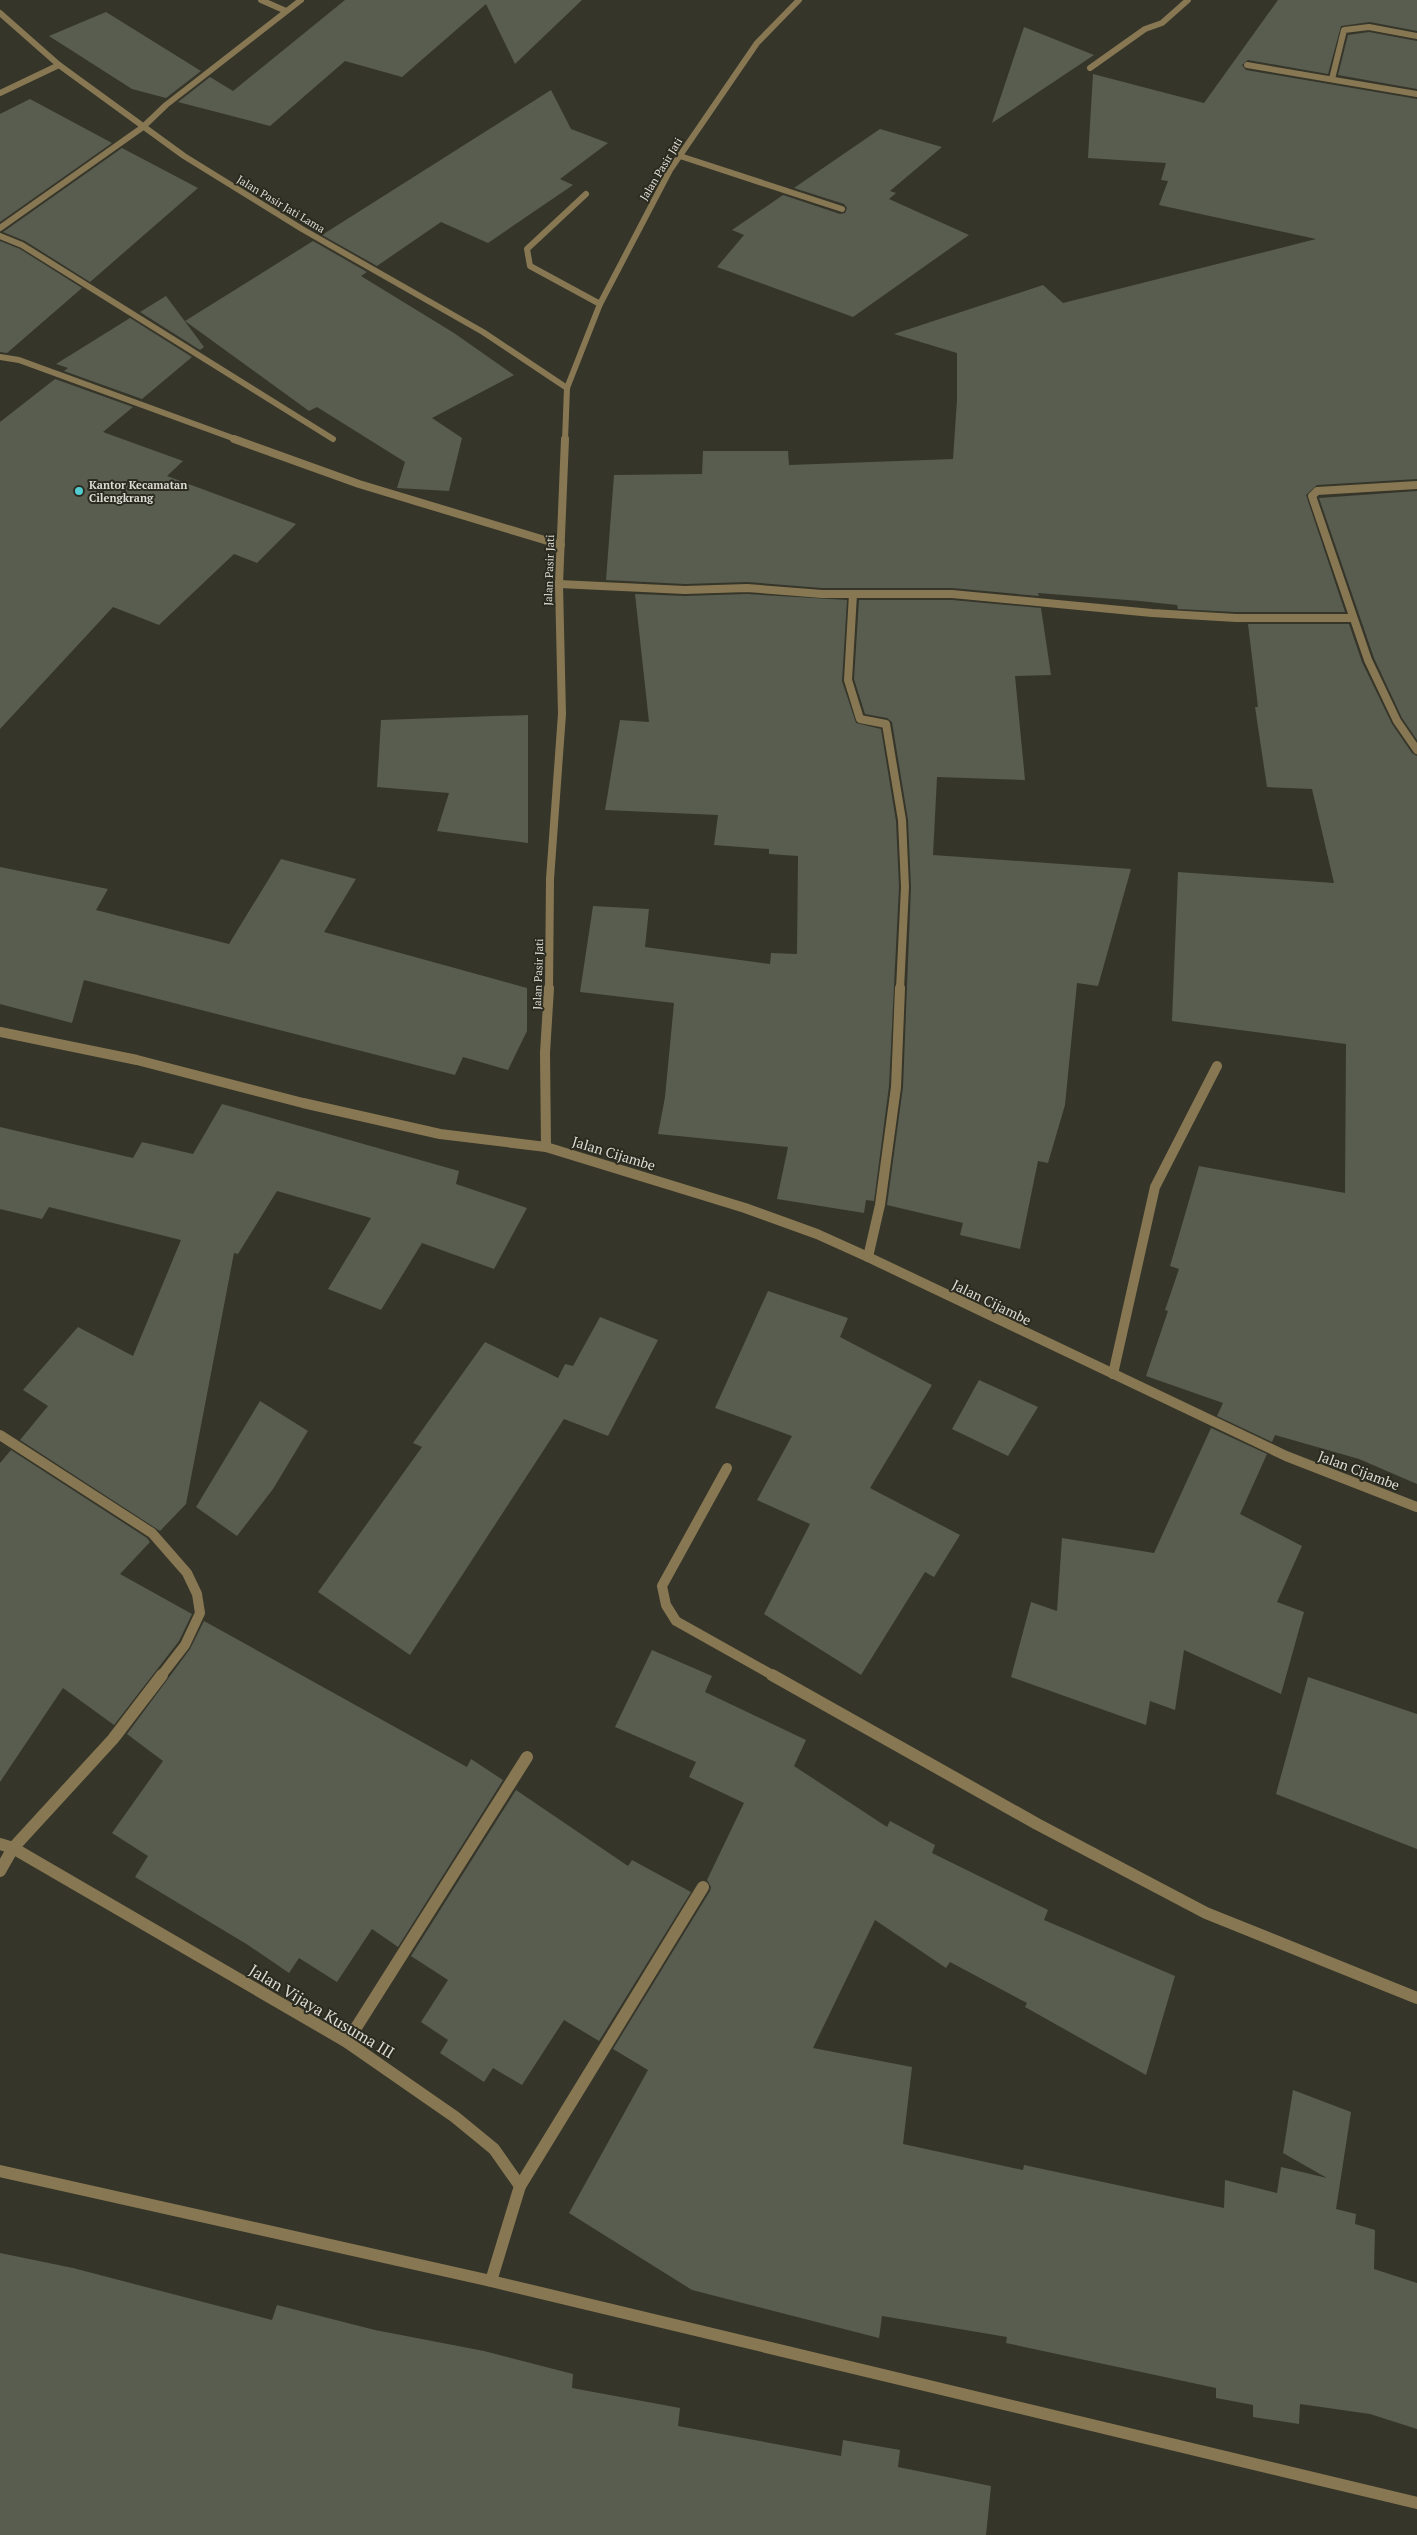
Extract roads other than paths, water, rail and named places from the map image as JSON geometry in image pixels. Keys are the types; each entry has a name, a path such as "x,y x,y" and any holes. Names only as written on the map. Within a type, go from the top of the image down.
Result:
{"street":[{"path":"262,0 286,12"},
{"path":"0,228 143,127 166,105 301,0"},
{"name":"Jalan Pasir Jati","path":"546,1147 550,879 562,714 559,584 568,388 600,304 670,170 758,43 799,0"},
{"path":"1090,68 1145,29 1162,23 1188,0"},
{"name":"Jalan Pasir Jati Lama","path":"0,13 59,65 184,156 293,224 483,332 568,388"},
{"path":"1332,79 1344,30 1362,27 1417,36"},
{"path":"0,92 59,65"},
{"path":"1247,65 1417,94"},
{"path":"680,156 842,209"},
{"path":"586,194 527,249 530,266 600,304"},
{"path":"0,236 22,245 333,439"},
{"path":"0,357 19,360 359,484 561,545"},
{"path":"1417,485 1317,491 1312,496 1345,588 1352,618 1376,682 1406,736 1417,750"},
{"path":"559,584 685,590 747,588 822,594 952,594 1152,613 1236,618 1352,618"},
{"path":"853,594 848,680 860,719 886,724 902,820 905,887 896,1087 880,1205 868,1257"},
{"name":"Jalan Cijambe","path":"0,1032 137,1060 303,1103 440,1134 546,1147 745,1208 817,1234 868,1257 1286,1456 1417,1506"},
{"path":"1113,1374 1155,1187 1217,1066"},
{"path":"0,1435 152,1533 187,1573 197,1594 200,1613 185,1645 113,1739 13,1848 0,1871"},
{"path":"727,1468 662,1586 666,1605 676,1621 1037,1824 1206,1913 1417,1998"},
{"path":"347,2042 526,1757"},
{"name":"Jalan Vijaya Kusuma III","path":"0,1844 13,1848 347,2042 455,2117 494,2150 520,2186"},
{"path":"491,2280 520,2186 703,1887"},
{"path":"0,2171 491,2280 1417,2503"}],"place":[{"name":"Kantor Kecamatan Cilengkrang","path":"79,491"}]}
